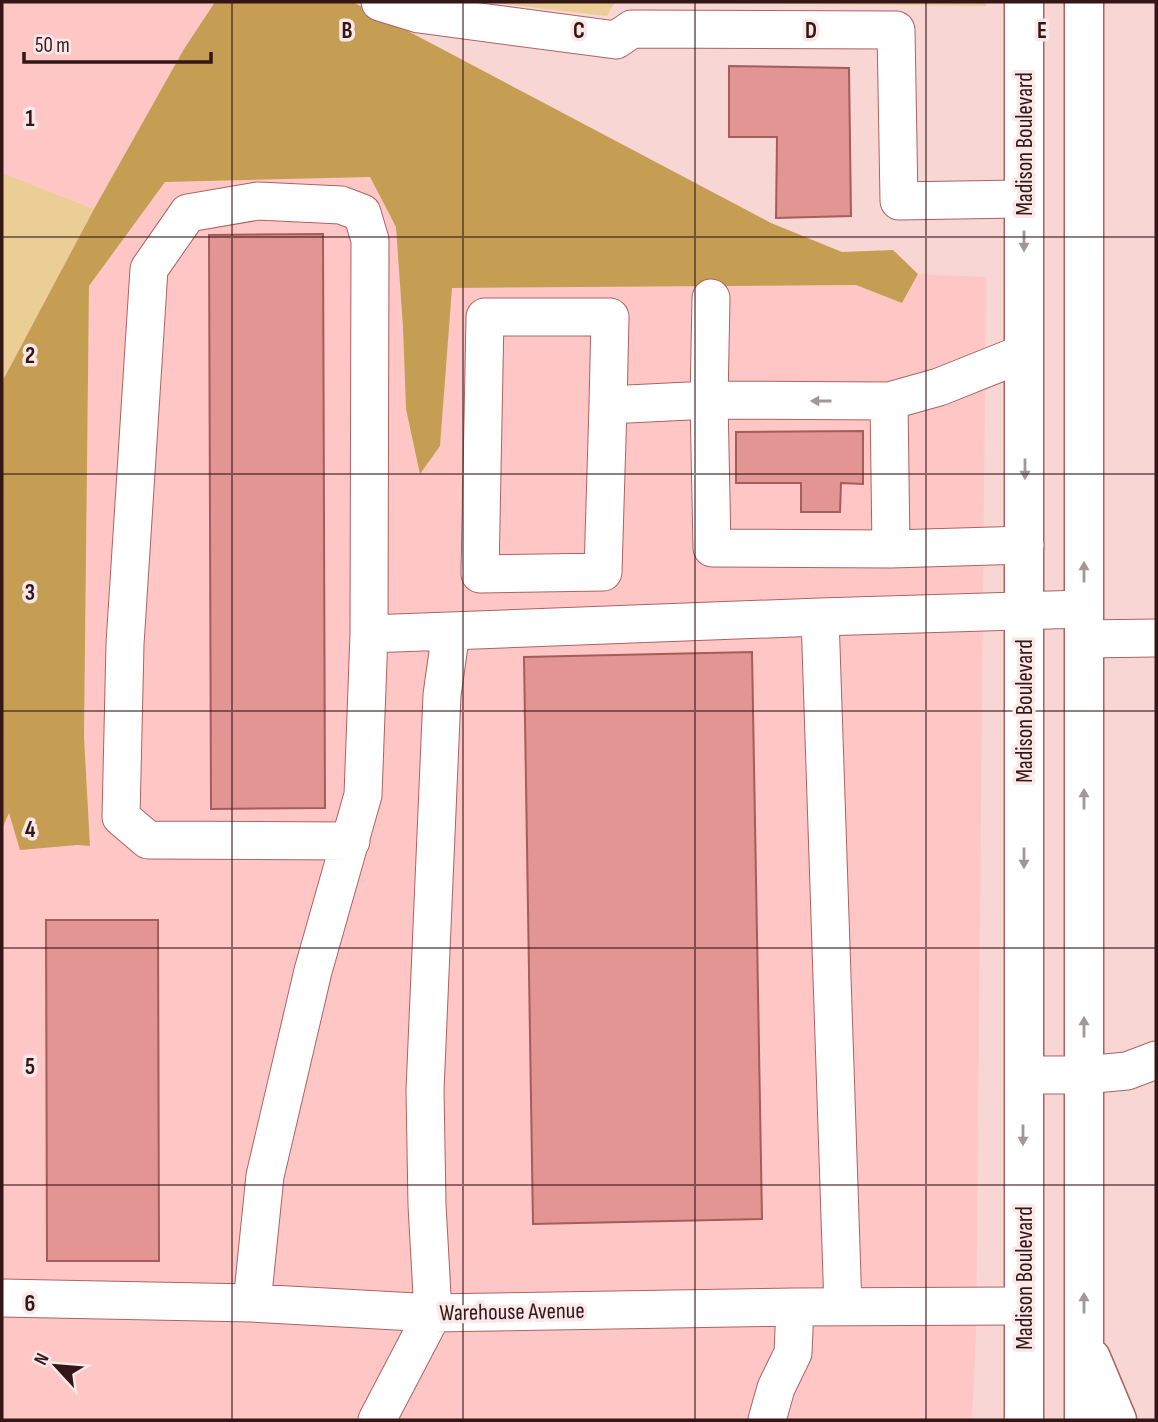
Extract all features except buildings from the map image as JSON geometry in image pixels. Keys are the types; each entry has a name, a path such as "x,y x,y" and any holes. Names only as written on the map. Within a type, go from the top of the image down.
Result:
{"main road":[{"name":"Madison Boulevard","path":"1024,2 1024,1420"},
{"path":"1084,2 1084,1420"},
{"path":"1006,1420 1023,1306"},
{"path":"1084,1342 1117,1420"}],"street":[{"path":"380,2 419,14 616,40 632,29 896,30 899,201 1024,199"},
{"path":"252,1303 265,1176 313,971 351,841 363,795 369,634 369,240 362,213 341,205 258,201 188,213 149,269 125,644 121,817 148,839 351,841"},
{"path":"711,298 709,400 712,548 891,549 1025,545"},
{"path":"485,317 610,317 608,405 603,572 480,574 485,317"},
{"path":"608,405 709,400 889,401 939,387 1024,353"},
{"path":"889,401 891,549"},
{"path":"369,634 1024,610 1156,638"},
{"path":"820,617 843,1307"},
{"path":"377,1420 433,1313 427,1205 425,1090 442,695 451,631"},
{"path":"1024,1075 1084,1075 1128,1071 1156,1060"},
{"name":"Warehouse Avenue","path":"2,1298 252,1303 433,1313 1023,1306"},
{"path":"767,1420 776,1388 793,1353 795,1307"}],"shaded area":[{"path":"2,2 215,2 184,49 94,209 2,173"},
{"path":"215,2 353,2 771,223 842,252 893,250 918,274 902,303 856,285 452,288 440,446 420,474 406,409 396,227 370,177 165,182 89,286 84,737 90,846 20,850 9,813 2,829 2,382 94,209 184,49"},
{"path":"486,2 615,2 607,16"},
{"path":"615,2 986,2 986,6"},
{"path":"2,173 94,209 2,382"},
{"path":"370,176 396,227 406,409 440,446 451,288 856,285 902,303 918,274 986,277 976,1335 972,1420 2,1420 2,829 9,812 77,845 90,846 84,737 89,286 165,182"}]}
